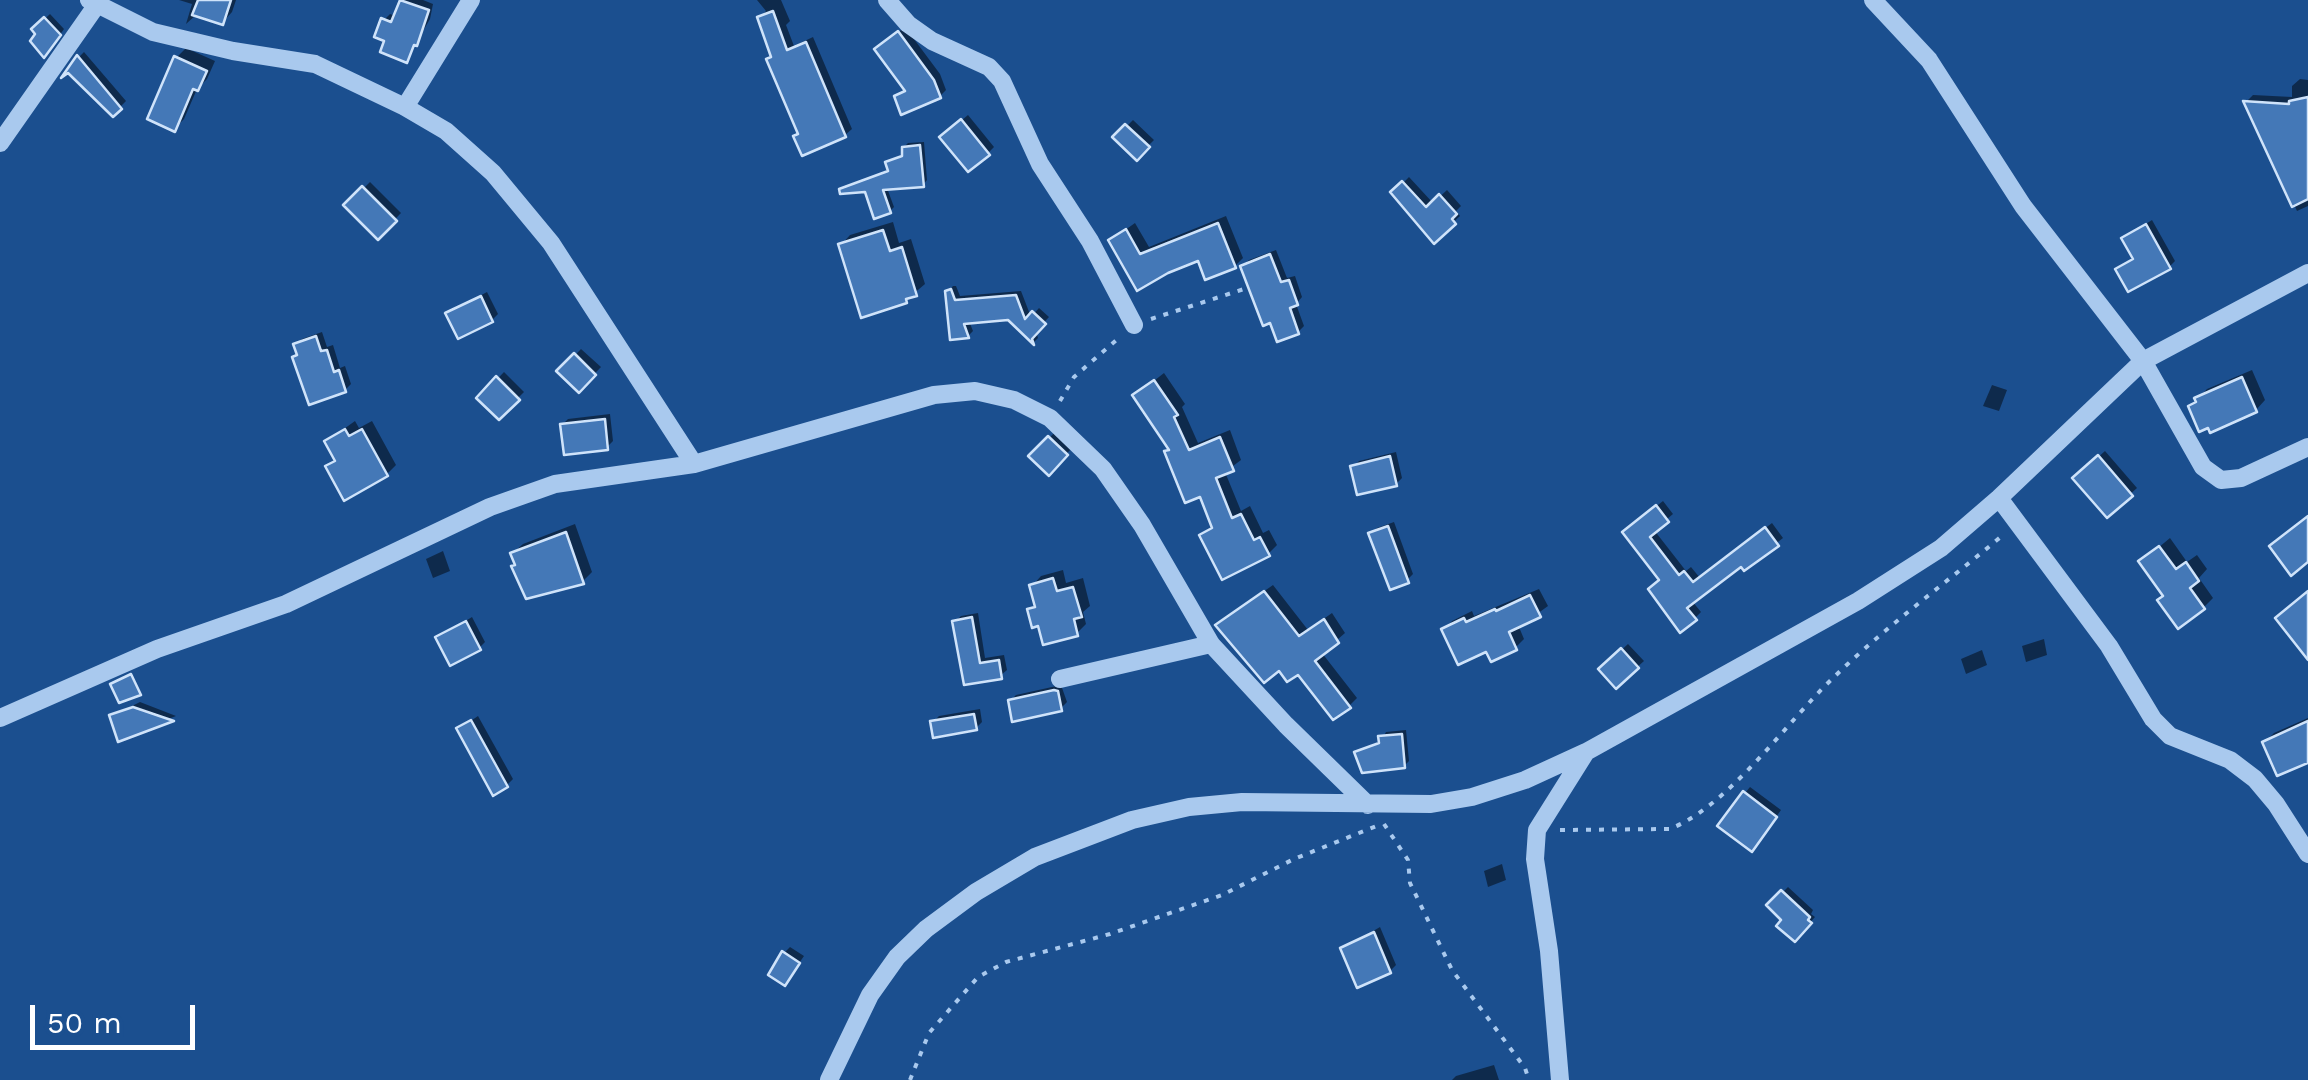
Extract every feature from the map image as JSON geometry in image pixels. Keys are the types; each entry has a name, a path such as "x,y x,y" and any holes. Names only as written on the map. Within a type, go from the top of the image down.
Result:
{"street":[{"path":"405,107 471,0"},
{"path":"887,0 920,33 989,66 1002,80 1040,164 1090,241 1134,324"},
{"path":"1873,0 1929,60 2023,206 2144,361 2203,467 2221,480 2241,478 2308,447"},
{"path":"0,143 92,3 153,32 233,52 315,64 446,131 493,172 552,243 694,464"},
{"path":"829,1080 870,995 897,957 926,929 976,892 1035,857 1132,820 1189,807 1242,802 1431,804 1472,797 1524,780 1586,752 1858,601 1940,548 1999,498 2144,361 2308,273"},
{"path":"0,718 157,649 286,604 490,507 555,484 694,464 934,395 975,391 1014,400 1050,418 1103,469 1142,526 1211,644 1368,805"},
{"path":"1999,498 2110,646 2153,719 2170,736 2230,760 2255,779 2307,852"},
{"path":"1060,678 1211,644"},
{"path":"1560,1080 1536,859 1537,830 1586,752"}],"path":[{"path":"1537,830 1669,829 1681,824 1714,802 1834,677 2018,522"},
{"path":"1368,805 1408,860 1410,883 1452,970 1530,1080"},
{"path":"910,1080 930,1033 978,977 1006,962 1110,934 1222,895 1294,858 1383,823"}],"building":[{"path":"198,0 231,0 223,25 192,15"},
{"path":"400,0 429,10 407,63 380,52 384,41 374,37 381,18 391,22"},
{"path":"773,11 787,50 806,42 846,137 802,156 793,136 798,134 766,59 771,57 757,17"},
{"path":"44,17 61,35 44,58 30,41 35,34 31,29"},
{"path":"898,31 934,80 941,98 901,115 894,96 905,91 874,49"},
{"path":"77,55 122,109 113,117 68,73 61,78"},
{"path":"174,56 207,71 198,91 193,89 175,132 147,119"},
{"path":"2308,97 2308,199 2292,207 2243,101 2289,104"},
{"path":"961,119 990,155 968,172 939,137"},
{"path":"1125,124 1150,147 1137,161 1112,137"},
{"path":"920,145 924,187 883,190 891,213 874,219 865,192 840,194 839,189 888,171 885,162 902,156 902,147"},
{"path":"1402,181 1426,207 1439,194 1457,214 1452,219 1456,224 1434,244 1390,192"},
{"path":"362,186 397,221 378,240 343,205"},
{"path":"1218,223 1236,268 1205,280 1198,261 1137,291 1108,240 1126,229 1140,254"},
{"path":"2146,224 2171,269 2128,292 2115,269 2133,259 2121,238"},
{"path":"883,230 890,251 902,247 917,296 861,318 838,244"},
{"path":"1270,254 1281,282 1289,280 1298,305 1290,308 1299,334 1277,342 1270,323 1263,326 1240,266"},
{"path":"951,289 955,300 1016,295 1025,319 1032,311 1046,324 1032,339 1034,345 1008,320 964,324 969,338 950,340 945,291"},
{"path":"481,296 493,322 458,339 445,313"},
{"path":"316,336 321,351 327,350 334,372 339,370 346,392 309,405 292,357 297,355 293,344"},
{"path":"574,353 596,375 579,393 556,371"},
{"path":"496,376 520,400 499,420 476,398"},
{"path":"2242,377 2257,412 2210,433 2208,428 2199,432 2188,406 2196,402 2194,398"},
{"path":"1154,380 1178,415 1174,417 1189,450 1220,437 1234,471 1216,478 1232,518 1241,514 1254,540 1260,537 1270,556 1222,580 1199,535 1212,528 1200,497 1185,503 1164,451 1169,450 1132,395"},
{"path":"605,419 608,450 564,455 560,424"},
{"path":"345,429 349,436 362,429 388,476 344,501 325,466 335,461 324,441"},
{"path":"1048,436 1068,455 1049,476 1028,456"},
{"path":"2098,455 2133,496 2107,518 2072,478"},
{"path":"1390,456 1397,486 1357,495 1350,466"},
{"path":"1656,505 1669,522 1650,537 1679,575 1684,571 1693,582 1765,527 1779,546 1744,571 1741,567 1687,608 1697,620 1680,633 1648,589 1659,580 1622,532"},
{"path":"2308,516 2308,562 2291,576 2269,546"},
{"path":"1388,526 1409,583 1390,590 1368,533"},
{"path":"566,532 584,584 526,599 511,566 515,565 510,553"},
{"path":"2159,546 2176,569 2186,562 2199,581 2190,588 2205,609 2178,629 2157,600 2163,596 2138,561"},
{"path":"1053,578 1057,591 1073,587 1082,617 1074,619 1078,636 1043,645 1038,626 1032,628 1027,609 1035,607 1029,585"},
{"path":"1264,591 1299,636 1324,619 1339,643 1315,661 1351,708 1333,720 1298,675 1287,682 1279,671 1264,683 1215,625"},
{"path":"2308,591 2308,660 2275,618"},
{"path":"1530,595 1541,617 1509,632 1517,650 1491,662 1486,652 1458,665 1441,629"},
{"path":"972,617 980,663 999,660 1002,679 964,685 952,621"},
{"path":"466,621 481,650 450,666 435,637"},
{"path":"1621,648 1639,668 1616,689 1598,669"},
{"path":"131,674 141,695 119,703 110,684"},
{"path":"1058,691 1062,711 1012,722 1008,700"},
{"path":"133,707 174,721 118,742 109,715"},
{"path":"974,714 977,730 933,738 930,721"},
{"path":"471,720 508,787 493,796 456,728"},
{"path":"2308,721 2308,763 2277,776 2262,742"},
{"path":"1402,734 1405,768 1362,773 1354,752 1379,743 1378,736"},
{"path":"1743,791 1777,817 1752,852 1717,826"},
{"path":"1781,890 1812,923 1795,942 1776,926 1781,920 1766,905"},
{"path":"1374,932 1391,973 1357,988 1340,948"},
{"path":"782,951 800,963 785,986 768,975"}]}
